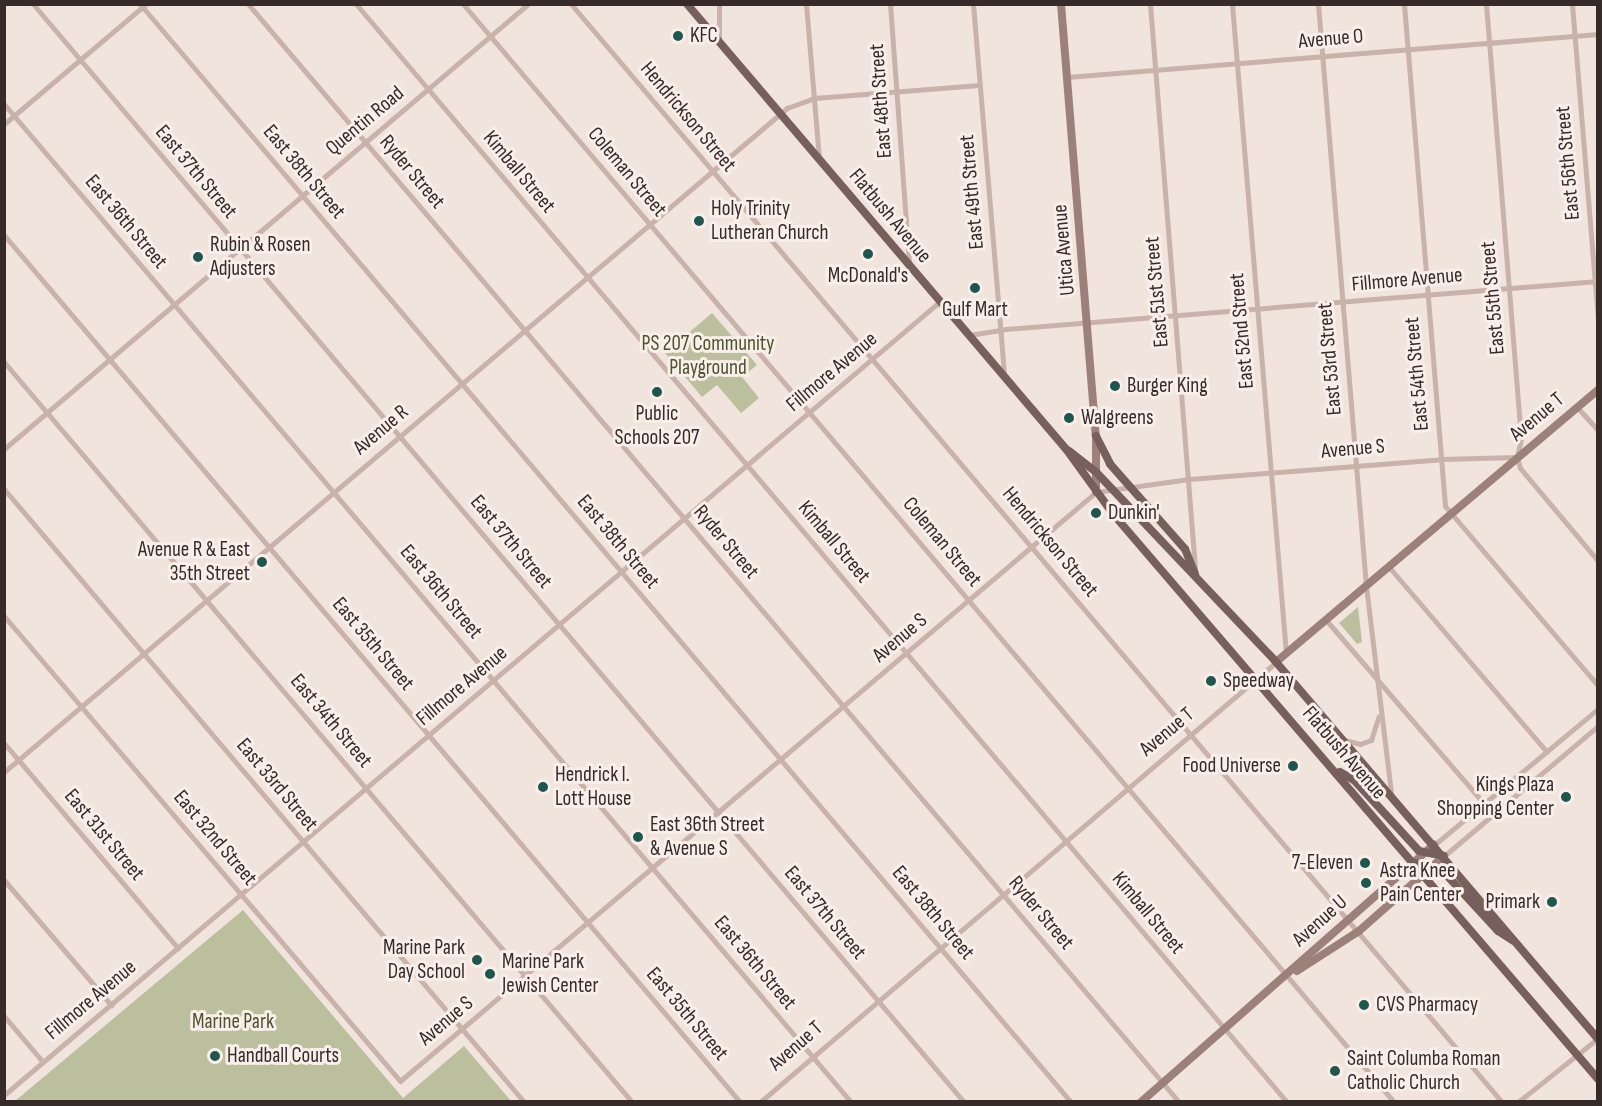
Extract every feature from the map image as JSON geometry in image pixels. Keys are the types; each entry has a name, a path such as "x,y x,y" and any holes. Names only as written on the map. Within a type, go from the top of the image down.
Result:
{"main road":[{"name":"Flatbush Avenue","path":"687,4 1066,449 1096,492 1415,862 1598,1079"},
{"name":"Utica Avenue","path":"1061,4 1088,322 1096,436 1096,492"},
{"name":"Avenue T","path":"1276,662 1598,390"},
{"path":"1096,436 1110,464 1185,549 1196,577"},
{"name":"Flatbush Avenue","path":"1066,449 1096,472 1276,662 1444,856 1597,1039"},
{"path":"1332,767 1354,780 1425,854 1444,856"},
{"name":"Avenue U","path":"1141,1101 1288,976 1348,919 1434,845"},
{"name":"Avenue U","path":"1288,976 1359,931 1444,856"},
{"path":"1415,862 1434,865 1498,931 1518,944"}],"street":[{"name":"East 37th Street","path":"33,4 964,1101"},
{"name":"Ryder Street","path":"248,4 1179,1101"},
{"name":"Kimball Street","path":"356,4 1287,1101"},
{"name":"Coleman Street","path":"463,4 1394,1101"},
{"name":"Quentin Road","path":"4,449 528,4"},
{"name":"Hendrickson Street","path":"572,4 1502,1101"},
{"path":"719,4 719,42"},
{"path":"806,4 819,160"},
{"name":"East 48th Street","path":"890,4 909,267"},
{"name":"East 49th Street","path":"973,4 1004,377"},
{"name":"East 51st Street","path":"1150,4 1196,577"},
{"name":"East 52nd Street","path":"1232,4 1286,654"},
{"name":"East 53rd Street","path":"1318,4 1366,586 1390,794"},
{"name":"East 54th Street","path":"1404,4 1445,506 1598,686"},
{"name":"East 55th Street","path":"1486,4 1521,439 1518,457"},
{"name":"East 56th Street","path":"1572,4 1598,319"},
{"path":"4,124 143,5"},
{"name":"East 38th Street","path":"143,5 302,196 1071,1101"},
{"name":"Avenue O","path":"1067,77 1598,34"},
{"path":"781,114 795,103 814,98 979,85"},
{"name":"East 36th Street","path":"4,104 851,1101"},
{"name":"Avenue R","path":"4,772 781,114"},
{"name":"East 35th Street","path":"4,235 740,1101"},
{"name":"Fillmore Avenue","path":"968,335 1088,322 1596,281"},
{"name":"Fillmore Avenue","path":"4,1095 939,302"},
{"name":"East 34th Street","path":"4,362 632,1101"},
{"path":"1577,406 1598,430"},
{"path":"1518,457 1520,468 1598,561"},
{"name":"Avenue S","path":"400,1081 654,869 1096,492 1128,485 1270,472 1441,459 1518,457"},
{"name":"East 33rd Street","path":"4,489 524,1101"},
{"path":"1389,567 1547,752"},
{"name":"East 32nd Street","path":"4,616 400,1081"},
{"path":"1326,620 1484,804"},
{"name":"Avenue T","path":"760,1101 1276,662"},
{"name":"Avenue U","path":"1434,845 1598,709"},
{"name":"East 53rd Street","path":"1339,735 1351,744 1364,744 1371,740 1380,711"},
{"name":"Avenue U","path":"1444,856 1598,726"},
{"name":"East 31st Street","path":"4,743 178,948"},
{"path":"4,880 111,1005"},
{"path":"4,1016 43,1062"},
{"path":"1518,1101 1597,1039"}],"green space":[{"name":"PS 207 Community Playground","path":"712,313 757,365 742,377 759,398 741,413 717,385 702,397 665,353"},
{"path":"1358,607 1362,642 1357,644 1339,623"},
{"name":"Marine Park","path":"243,910 403,1098 464,1046 511,1101 15,1101"}],"place":[{"name":"KFC","path":"678,36"},
{"name":"Holy Trinity Lutheran Church","path":"699,221"},
{"name":"McDonald's","path":"868,254"},
{"name":"Rubin & Rosen Adjusters","path":"198,257"},
{"name":"Gulf Mart","path":"975,288"},
{"name":"Burger King","path":"1115,386"},
{"name":"Public Schools 207","path":"657,392"},
{"name":"Walgreens","path":"1069,418"},
{"name":"Dunkin'","path":"1096,513"},
{"name":"Avenue R & East 35th Street","path":"262,562"},
{"name":"Speedway","path":"1211,681"},
{"name":"Food Universe","path":"1293,766"},
{"name":"Hendrick I. Lott House","path":"543,787"},
{"name":"Kings Plaza Shopping Center","path":"1566,797"},
{"name":"East 36th Street & Avenue S","path":"638,837"},
{"name":"7-Eleven","path":"1365,863"},
{"name":"Astra Knee Pain Center","path":"1366,883"},
{"name":"Primark","path":"1552,902"},
{"name":"Marine Park Day School","path":"477,960"},
{"name":"Marine Park Jewish Center","path":"490,974"},
{"name":"CVS Pharmacy","path":"1364,1005"},
{"name":"Handball Courts","path":"215,1056"},
{"name":"Saint Columba Roman Catholic Church","path":"1335,1071"}]}
